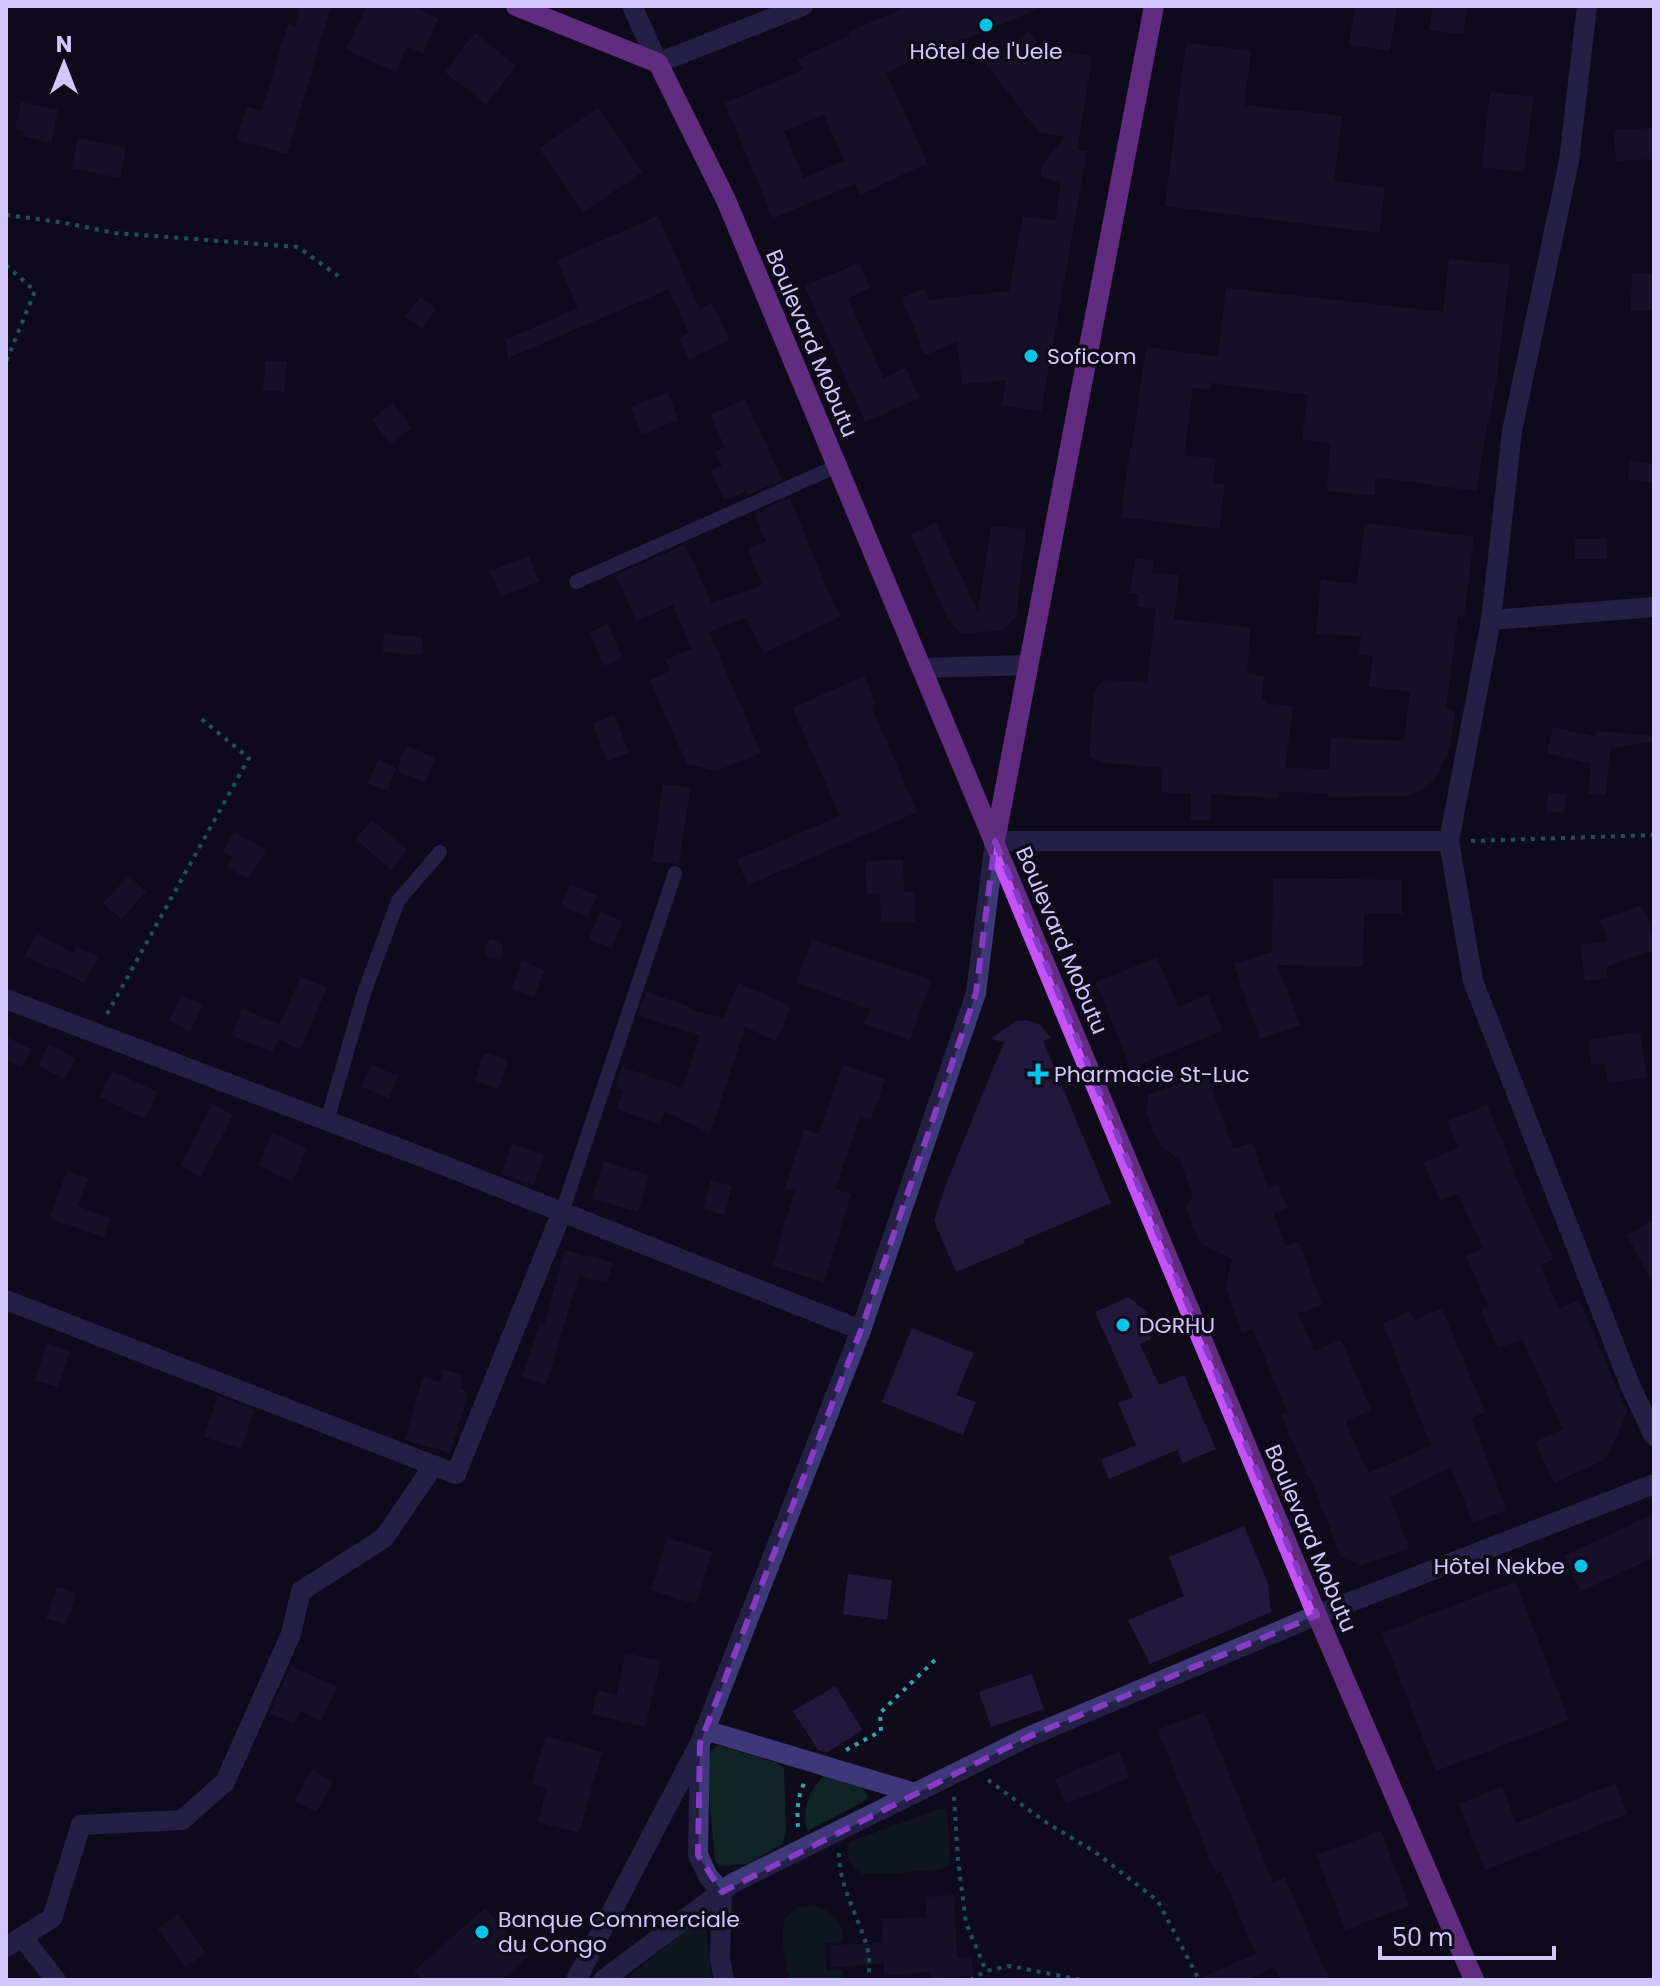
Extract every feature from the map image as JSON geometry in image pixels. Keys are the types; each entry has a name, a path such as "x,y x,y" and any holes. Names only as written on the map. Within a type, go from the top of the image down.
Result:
{"main road":[{"path":"516,6 658,63"},
{"path":"995,841 1154,6"},
{"name":"Boulevard Mobutu","path":"658,63 726,200 1317,1615 1474,1980"}],"street":[{"path":"632,6 658,63 803,6"},
{"path":"1587,6 1569,161 1512,431 1491,620 1449,841 1473,981 1630,1385 1654,1436"},
{"path":"1491,620 1654,607"},
{"path":"922,668 1028,665"},
{"path":"576,1980 702,1736 861,1330 976,993 995,841 1449,841"},
{"path":"6,999 861,1330"},
{"path":"6,1300 456,1474 562,1212"},
{"path":"56,1980 14,1942 52,1918 81,1825 182,1820 225,1782 291,1634 301,1591 384,1538 434,1465"},
{"path":"603,1980 733,1883 1028,1737 1317,1615 1654,1484"},
{"path":"702,1736 819,1764 915,1793"},
{"path":"702,1736 698,1855 708,1876 722,1892 720,1959 724,1980"}],"lane":[{"path":"576,582 837,466"},
{"path":"327,1121 364,993 398,901 440,852"},
{"path":"562,1212 675,873"}],"path":[{"path":"6,215 115,233 298,247 338,276"},
{"path":"6,265 35,291 6,362"},
{"path":"96,1033 249,758 199,717"},
{"path":"1449,841 1654,835"},
{"path":"801,1850 797,1814 802,1786 819,1764 881,1731 880,1713 937,1658"},
{"path":"986,1971 966,1923 958,1860 961,1770 1095,1852 1158,1901 1199,1980"},
{"path":"839,1831 839,1864 868,1950 869,1980"},
{"path":"970,1980 986,1971 1010,1966 1082,1980"}],"highlighted area":[{"path":"995,841 1317,1615 1028,1737 722,1892 698,1855 700,1743 861,1330 976,993"}],"green space":[{"path":"717,1745 777,1763 784,1768 786,1832 782,1844 748,1864 720,1866 715,1860 708,1784 710,1752"},
{"path":"826,1774 857,1784 868,1798 807,1831 805,1814 808,1799"},
{"path":"947,1809 948,1865 941,1869 888,1874 863,1874 853,1867 848,1854 849,1842"},
{"path":"809,1906 829,1912 841,1927 843,1941 825,1943 826,1971 843,1970 841,1980 791,1980 784,1949 784,1924 796,1908"},
{"path":"705,1914 711,1980 626,1980"}],"building":[{"path":"300,6 331,6 287,154 237,140 247,107 262,111 288,24 295,27"},
{"path":"367,6 411,6 438,18 423,53 407,46 395,72 346,49"},
{"path":"910,6 1045,6 886,72 927,163 860,195 855,184 773,218 725,103 804,70 798,59 850,35 848,32","holes":["824,115 845,161 803,178 784,131"]},
{"path":"1355,6 1397,6 1390,51 1349,45"},
{"path":"1433,6 1467,6 1463,34 1429,30"},
{"path":"1029,32 1041,48 1092,56 1077,150 1087,151 1041,411 1002,405 1006,380 962,384 957,342 925,355 902,298 924,289 929,300 1009,291 1023,216 1055,221 1061,184 1041,176 1041,167 1065,137 1039,132 986,64"},
{"path":"475,33 516,66 486,104 445,72"},
{"path":"1186,43 1251,51 1244,105 1342,116 1334,181 1385,188 1379,233 1165,206"},
{"path":"1490,92 1533,97 1524,172 1482,167"},
{"path":"21,102 58,110 51,143 23,136 25,132 15,129"},
{"path":"598,108 642,172 583,212 539,148"},
{"path":"1654,128 1654,159 1616,161 1614,130"},
{"path":"78,138 126,148 120,178 72,168"},
{"path":"658,216 699,309 712,303 729,340 689,359 679,338 689,333 669,289 508,358 506,340 578,308 557,260"},
{"path":"1449,259 1510,265 1496,384 1477,491 1376,477 1374,495 1327,491 1330,443 1302,439 1308,395 1211,383 1210,390 1193,388 1184,455 1216,459 1213,483 1225,485 1219,529 1121,517 1146,347 1218,357 1226,288 1443,312"},
{"path":"859,263 870,288 848,298 883,378 906,368 919,398 865,422 805,286"},
{"path":"1632,273 1654,274 1654,310 1631,310"},
{"path":"420,297 436,309 422,328 405,317"},
{"path":"266,361 287,362 284,392 263,390"},
{"path":"668,392 678,420 642,434 631,407"},
{"path":"745,399 782,480 747,495 746,491 724,500 711,471 722,466 715,451 725,447 710,415"},
{"path":"393,403 411,428 390,444 372,419"},
{"path":"1630,461 1654,464 1654,483 1628,479"},
{"path":"790,498 840,617 763,653 746,617 709,632 761,753 716,771 687,764 650,680 670,671 666,660 692,649 673,605 636,621 616,575 685,545 712,604 762,585 748,549 766,542 755,514"},
{"path":"936,523 978,612 991,526 1026,529 1016,617 1003,630 962,634 948,620 911,534"},
{"path":"1365,523 1474,537 1464,617 1458,616 1446,709 1455,710 1450,746 1435,779 1422,790 1408,796 1328,797 1328,793 1279,792 1278,798 1211,794 1211,820 1191,820 1191,794 1161,792 1163,768 1099,762 1089,756 1094,694 1098,685 1108,680 1147,683 1156,609 1137,606 1139,594 1129,593 1136,558 1154,561 1152,573 1179,575 1174,619 1250,628 1247,674 1264,676 1262,700 1267,700 1266,703 1293,707 1285,768 1329,769 1331,738 1404,741 1410,692 1369,686 1373,656 1359,654 1361,636 1316,634 1321,580 1357,584"},
{"path":"1575,539 1607,539 1607,559 1575,559"},
{"path":"529,556 539,581 501,597 490,571"},
{"path":"608,624 622,658 604,666 590,632"},
{"path":"384,634 423,637 421,655 383,652"},
{"path":"864,676 876,703 871,706 917,812 748,885 737,860 840,816 793,708"},
{"path":"614,715 629,753 607,761 593,724"},
{"path":"1553,727 1596,737 1597,731 1654,736 1654,741 1610,749 1606,795 1588,794 1591,764 1547,753"},
{"path":"406,746 435,758 425,782 397,771"},
{"path":"378,760 396,768 387,791 368,783"},
{"path":"663,784 690,788 679,864 652,862"},
{"path":"1548,793 1566,794 1564,813 1546,811"},
{"path":"372,820 407,850 391,870 356,839"},
{"path":"234,832 266,850 249,879 227,867 233,857 223,851"},
{"path":"903,860 904,892 915,892 915,922 881,923 880,893 867,894 865,861"},
{"path":"129,876 146,892 121,919 103,903"},
{"path":"1273,878 1402,880 1402,914 1364,913 1363,966 1277,965 1300,1025 1260,1039 1234,964 1272,952"},
{"path":"570,884 597,895 588,917 561,906"},
{"path":"1642,905 1654,940 1654,950 1606,967 1608,978 1585,981 1580,945 1608,941 1601,920"},
{"path":"600,912 622,921 612,948 589,939"},
{"path":"37,934 73,953 76,946 98,957 85,983 25,955"},
{"path":"491,939 499,941 503,956 492,958 485,954 484,946"},
{"path":"812,939 931,980 910,1040 864,1024 870,1009 796,983"},
{"path":"1157,958 1178,1007 1208,995 1222,1031 1131,1068 1096,982"},
{"path":"522,961 544,970 534,997 512,989"},
{"path":"301,977 327,988 300,1049 278,1039 272,1052 232,1035 242,1009 280,1024"},
{"path":"738,983 791,1006 776,1041 745,1027 710,1133 664,1111 660,1124 617,1109 623,1090 615,1087 622,1067 683,1088 700,1035 638,1015 646,992 690,1007 689,1010 724,1018"},
{"path":"181,995 203,1005 190,1031 169,1021"},
{"path":"1027,1020 1039,1024 1051,1038 1043,1041 1111,1203 956,1272 934,1221 1004,1042 991,1039 1016,1021"},
{"path":"1640,1032 1647,1077 1608,1083 1605,1063 1592,1065 1588,1040"},
{"path":"6,1037 31,1049 22,1067 6,1060"},
{"path":"49,1044 75,1058 64,1079 38,1065"},
{"path":"485,1053 508,1061 498,1089 475,1080"},
{"path":"371,1065 398,1076 389,1098 362,1087"},
{"path":"843,1065 885,1079 871,1119 860,1116 835,1189 851,1194 824,1282 772,1266 795,1191 785,1188 804,1129 819,1134"},
{"path":"113,1071 157,1092 145,1119 100,1097"},
{"path":"1207,1075 1233,1149 1252,1143 1268,1188 1278,1184 1287,1208 1273,1213 1285,1246 1299,1241 1322,1305 1298,1313 1314,1351 1341,1340 1371,1410 1345,1421 1368,1473 1431,1446 1383,1323 1410,1312 1414,1320 1442,1309 1485,1412 1471,1418 1506,1510 1473,1522 1451,1467 1390,1497 1409,1548 1361,1565 1341,1557 1311,1478 1281,1414 1287,1412 1253,1329 1242,1333 1226,1287 1232,1259 1200,1243 1186,1207 1193,1196 1180,1160 1160,1146 1147,1114 1148,1095"},
{"path":"212,1104 233,1115 201,1176 181,1166"},
{"path":"1487,1105 1512,1170 1553,1259 1540,1265 1559,1309 1579,1300 1627,1413 1606,1459 1554,1483 1535,1442 1563,1429 1522,1339 1498,1348 1481,1309 1489,1306 1466,1256 1483,1248 1458,1193 1440,1200 1424,1162 1459,1148 1447,1121"},
{"path":"272,1133 307,1148 293,1181 259,1166"},
{"path":"512,1144 544,1155 534,1185 501,1174"},
{"path":"604,1161 649,1175 638,1212 592,1199"},
{"path":"67,1171 88,1178 78,1206 110,1218 104,1237 50,1218"},
{"path":"711,1180 732,1186 724,1215 703,1209"},
{"path":"1654,1220 1654,1286 1627,1235"},
{"path":"565,1250 613,1263 607,1283 579,1275 546,1385 522,1377 540,1323 544,1326"},
{"path":"1129,1297 1146,1311 1153,1327 1150,1340 1140,1344 1159,1385 1184,1375 1216,1449 1183,1463 1177,1450 1109,1479 1101,1460 1136,1445 1118,1403 1133,1397 1095,1312"},
{"path":"912,1328 974,1353 956,1395 976,1402 963,1435 882,1402"},
{"path":"47,1343 70,1351 58,1387 35,1380"},
{"path":"443,1370 463,1375 460,1388 468,1393 450,1453 405,1440 423,1377 440,1382"},
{"path":"218,1396 254,1410 241,1449 204,1437"},
{"path":"1654,1514 1654,1557 1581,1591 1564,1556"},
{"path":"1244,1526 1268,1584 1271,1612 1150,1664 1128,1620 1184,1596 1169,1557"},
{"path":"667,1538 712,1552 696,1604 651,1590"},
{"path":"848,1574 892,1580 887,1620 843,1614"},
{"path":"1515,1582 1569,1720 1436,1771 1382,1633"},
{"path":"57,1587 76,1593 66,1624 46,1618"},
{"path":"625,1653 661,1661 645,1727 592,1714 598,1690 617,1695"},
{"path":"291,1666 337,1687 321,1721 300,1711 294,1724 270,1713"},
{"path":"1032,1674 1044,1709 991,1727 979,1692"},
{"path":"835,1686 863,1730 826,1753 818,1750 793,1711"},
{"path":"1204,1712 1273,1883 1285,1878 1329,1980 1280,1980 1275,1967 1244,1980 1196,1980 1256,1954 1221,1872 1216,1874 1158,1730"},
{"path":"546,1736 602,1752 579,1833 538,1822 547,1788 532,1784"},
{"path":"1119,1752 1130,1777 1066,1804 1055,1779"},
{"path":"312,1770 333,1782 316,1812 295,1801"},
{"path":"1615,1784 1627,1814 1485,1870 1459,1804 1502,1787 1516,1823"},
{"path":"1381,1831 1409,1906 1345,1930 1317,1855"},
{"path":"954,1895 957,1958 972,1957 973,1976 931,1978 930,1972 884,1975 884,1963 831,1967 830,1945 883,1943 882,1919 927,1917 925,1897"},
{"name":"Banque Commerciale du Congo","path":"485,1908 529,1956 502,1980 423,1980 414,1971"},
{"path":"178,1914 206,1953 185,1967 158,1929"}],"place":[{"name":"Hôtel de l'Uele","path":"986,25"},
{"name":"Soficom","path":"1031,356"},
{"name":"Pharmacie St-Luc","path":"1038,1074"},
{"name":"DGRHU","path":"1123,1325"},
{"name":"Hôtel Nekbe","path":"1581,1566"},
{"name":"Banque Commerciale du Congo","path":"482,1932"}]}
